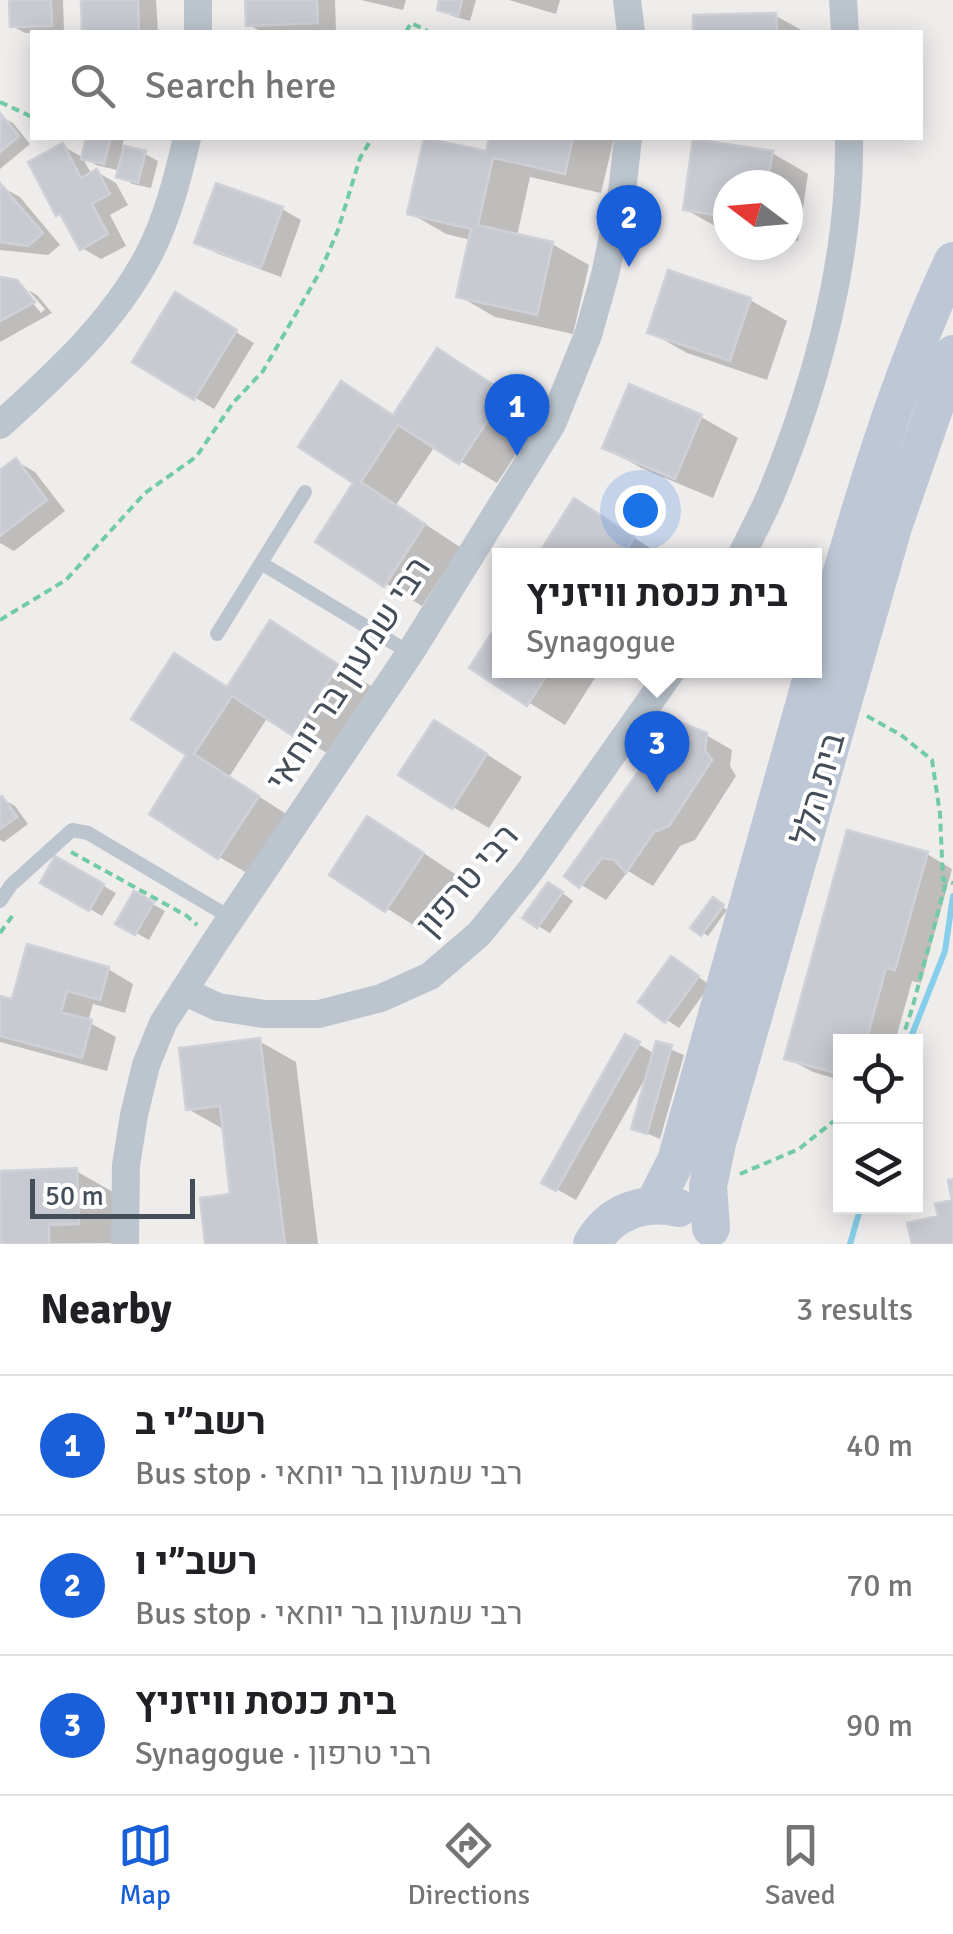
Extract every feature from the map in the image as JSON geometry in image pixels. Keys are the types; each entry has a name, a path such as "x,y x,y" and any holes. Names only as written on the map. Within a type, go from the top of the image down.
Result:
{"street":[{"path":"198,0 198,30"},
{"path":"627,0 631,30"},
{"path":"843,0 845,30"},
{"path":"0,425 84,347 116,307 149,254 176,184 187,140"},
{"name":"רבי שמעון בר יוחאי","path":"125,1244 126,1165 134,1115 146,1065 163,1023 410,654 552,424 588,335 605,275 628,140"},
{"path":"745,548 774,488 801,412 838,276 850,180 849,140"},
{"name":"בית הלל","path":"822,642 879,450 953,262"},
{"name":"בית הלל","path":"716,1236 708,1186 717,1143 894,526 953,354"},
{"name":"רבי טרפון","path":"183,991 218,1006 264,1014 319,1014 380,998 430,976 479,934 530,870 666,678"},
{"name":"בית הלל","path":"654,1204 676,1161 811,678"},
{"path":"592,1244 610,1221 631,1209 654,1204 676,1206 695,1215 716,1236"}],"lane":[{"path":"217,634 305,492"},
{"path":"261,563 410,654"},
{"path":"0,901 72,830 88,833 223,930"}],"path":[{"path":"0,102 30,117"},
{"path":"0,620 66,580 145,493 196,457 233,403 263,371 321,270 360,158 371,140"},
{"path":"846,694 862,712 901,735 932,760 945,886 903,1034"},
{"path":"52,847 69,850 187,916 223,930"},
{"path":"943,880 953,884"},
{"path":"0,933 21,906"},
{"path":"708,1186 799,1148 833,1121"}],"building":[{"path":"9,0 51,0 52,26 10,27"},
{"path":"81,0 138,0 139,30 82,30"},
{"path":"245,0 317,0 318,23 246,26"},
{"path":"439,0 462,0 458,16 437,10"},
{"path":"776,13 777,30 693,30 693,15"},
{"path":"0,113 19,136 0,152"},
{"path":"86,140 110,140 104,164 81,159"},
{"path":"424,140 486,151 489,140 573,140 565,174 493,158 478,225 553,242 537,315 456,297 471,229 407,214"},
{"path":"693,140 773,151 770,170 713,170 713,215 683,210"},
{"path":"63,143 81,178 97,169 110,194 92,204 108,234 80,250 60,214 56,216 28,162"},
{"path":"124,146 146,151 138,183 116,177"},
{"path":"0,183 43,233 28,246 0,242"},
{"path":"216,183 283,207 261,268 194,243"},
{"path":"668,270 751,298 730,361 647,333"},
{"path":"0,277 17,280 35,302 0,321"},
{"path":"175,292 237,330 194,400 132,362"},
{"path":"437,348 506,393 459,464 398,425 361,482 425,524 384,587 315,542 353,483 298,447 341,381 393,415"},
{"path":"629,384 702,415 675,479 602,448"},
{"path":"16,458 47,500 0,536 0,470"},
{"path":"574,498 634,537 628,548 542,548"},
{"path":"270,620 339,665 293,736 232,696 194,754 259,796 218,859 149,814 186,755 131,719 174,653 227,687"},
{"path":"492,632 492,678 545,678 527,706 469,668"},
{"path":"434,720 487,754 452,809 398,775"},
{"path":"675,720 707,733 705,750 712,760 669,826 654,832 626,873 614,860 602,858 579,888 564,876"},
{"path":"0,797 17,817 0,829"},
{"path":"367,816 424,853 385,912 329,875"},
{"path":"847,830 928,852 895,970 886,968 868,1034 833,1034 833,1072 784,1059"},
{"path":"55,856 104,884 89,911 40,883"},
{"path":"548,882 563,892 537,928 522,918"},
{"path":"134,891 154,902 135,935 115,924"},
{"path":"713,897 724,905 701,936 690,928"},
{"path":"27,944 109,967 100,1000 67,991 61,1012 92,1020 82,1058 0,1036 0,996 12,999"},
{"path":"671,956 699,976 665,1023 638,1002"},
{"path":"625,1034 640,1042 556,1191 541,1183"},
{"path":"260,1038 285,1244 205,1244 200,1198 230,1194 220,1106 186,1110 179,1048"},
{"path":"656,1041 672,1045 647,1134 631,1129"},
{"path":"77,1168 79,1224 49,1225 49,1244 1,1244 0,1171"},
{"path":"953,1179 953,1244 912,1244 907,1223 938,1216 935,1204 952,1200 948,1180"}],"waterway":[{"path":"912,1034 945,951 953,896"},
{"path":"850,1244 859,1214"}],"place":[{"name":"רשב״י ו","path":"629,267"},
{"name":"רשב״י ב","path":"517,456"},
{"name":"בית כנסת וויזניץ","path":"657,793"}]}
